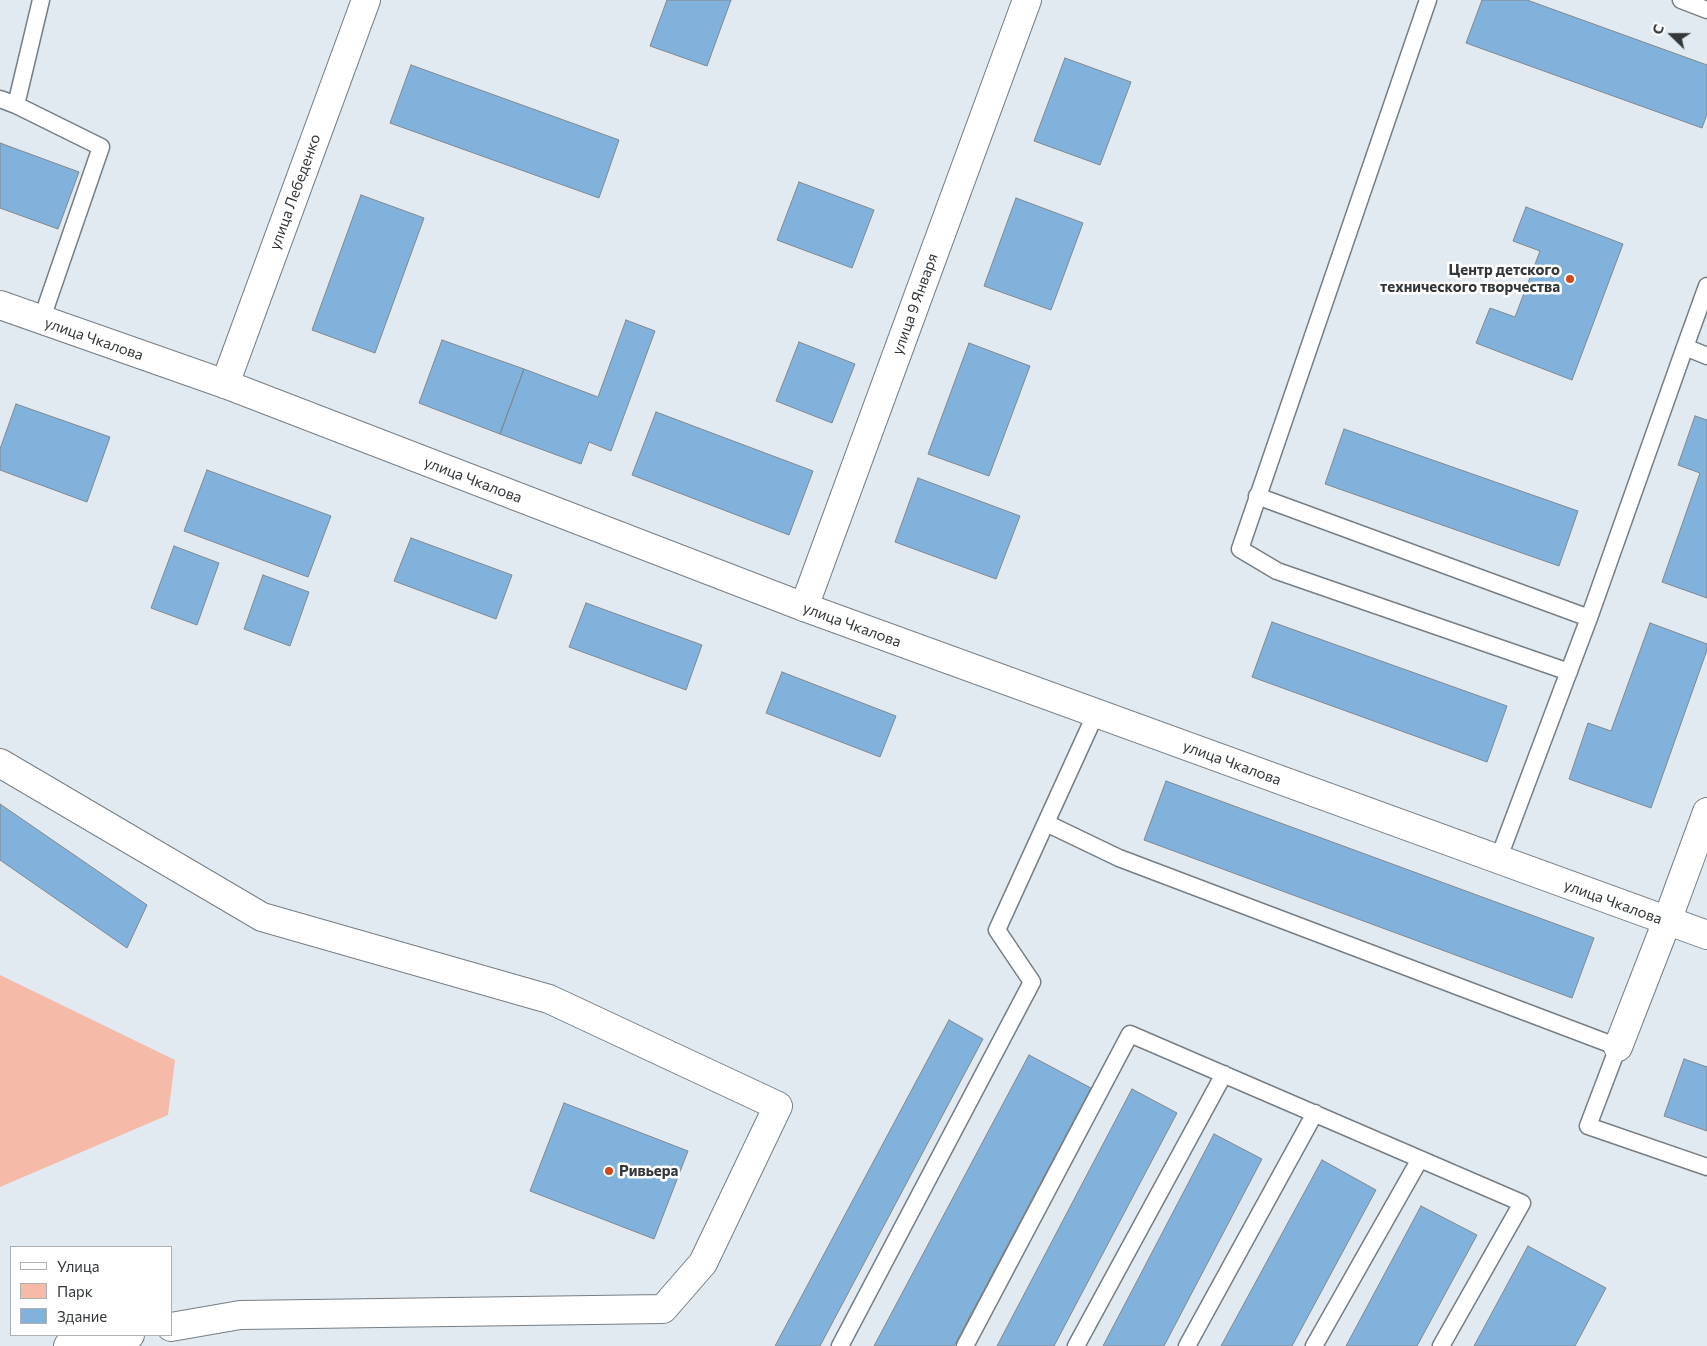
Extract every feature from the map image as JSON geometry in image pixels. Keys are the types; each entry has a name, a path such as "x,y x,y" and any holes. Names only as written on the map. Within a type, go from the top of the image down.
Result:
{"street":[{"name":"улица Лебеденко","path":"225,384 366,0"},
{"name":"улица 9 Января","path":"804,608 1027,0"},
{"name":"улица Чкалова","path":"0,305 225,384 804,608 1707,935"},
{"path":"0,763 262,917 549,999 778,1106 703,1263 663,1309 240,1315 172,1327"},
{"path":"1618,1047 1707,812"},
{"path":"68,1346 124,1336"}],"lane":[{"path":"16,105 41,0"},
{"path":"1428,0 1240,549 1277,571 1569,672"},
{"path":"1681,0 1707,10"},
{"path":"0,99 16,105 101,148 42,321"},
{"path":"1498,860 1589,618 1707,286"},
{"path":"1685,347 1707,356"},
{"path":"1258,496 1589,618"},
{"path":"840,1346 1032,982 997,930 1096,713"},
{"path":"1046,824 1119,858 1618,1047 1588,1126 1707,1168"},
{"path":"965,1346 1130,1034 1522,1203 1441,1346"},
{"path":"1076,1346 1224,1074"},
{"path":"1187,1346 1315,1113"},
{"path":"1314,1346 1420,1159"}],"green space":[{"path":"0,975 175,1060 168,1115 0,1187"}],"building":[{"path":"667,0 731,0 707,66 650,46"},
{"path":"1482,0 1527,0 1707,65 1707,114 1702,128 1466,43"},
{"path":"1065,58 1131,82 1100,165 1034,141"},
{"path":"411,65 619,140 599,198 390,123"},
{"path":"0,143 79,172 58,229 0,208"},
{"path":"799,182 874,210 852,268 777,240"},
{"path":"361,195 424,218 375,353 312,330"},
{"path":"1016,198 1083,223 1051,310 984,286"},
{"name":"Центр детского технического творчества","path":"1526,207 1623,244 1572,380 1476,343 1490,308 1515,317 1540,251 1513,241"},
{"path":"626,320 655,331 611,451 589,442 581,464 500,434 524,369 598,397"},
{"path":"442,340 524,369 500,434 419,403"},
{"path":"799,342 855,364 832,423 776,401"},
{"path":"969,343 1030,366 989,476 928,454"},
{"path":"16,404 110,437 87,502 0,470 0,449"},
{"path":"656,412 813,471 789,535 632,475"},
{"path":"1695,416 1707,420 1707,598 1662,582 1700,473 1678,465"},
{"path":"1344,429 1578,511 1559,566 1325,484"},
{"path":"207,470 331,516 308,577 184,531"},
{"path":"918,478 1020,516 996,579 895,542"},
{"path":"411,538 512,575 496,619 394,581"},
{"path":"174,546 219,563 197,625 151,608"},
{"path":"263,575 309,592 290,646 244,629"},
{"path":"586,603 702,645 686,690 569,647"},
{"path":"1272,622 1507,706 1487,762 1252,677"},
{"path":"1650,623 1707,644 1707,650 1651,808 1569,779 1588,723 1611,731"},
{"path":"782,672 896,716 880,757 766,713"},
{"path":"1166,781 1594,938 1572,998 1144,840"},
{"path":"0,804 147,905 127,948 0,860"},
{"path":"949,1020 983,1039 820,1346 775,1346"},
{"path":"1029,1055 1091,1088 954,1346 874,1346"},
{"path":"1684,1059 1707,1067 1707,1131 1664,1116"},
{"path":"1132,1089 1177,1113 1054,1346 997,1346"},
{"name":"Ривьера","path":"564,1103 688,1151 654,1239 530,1191"},
{"path":"1214,1134 1262,1159 1164,1346 1103,1346"},
{"path":"1322,1160 1376,1190 1292,1346 1221,1346"},
{"path":"1421,1206 1477,1235 1417,1346 1346,1346"},
{"path":"1528,1246 1606,1288 1575,1346 1474,1346"}],"place":[{"name":"Центр детского технического творчества","path":"1570,279"},
{"name":"Ривьера","path":"609,1171"}]}
